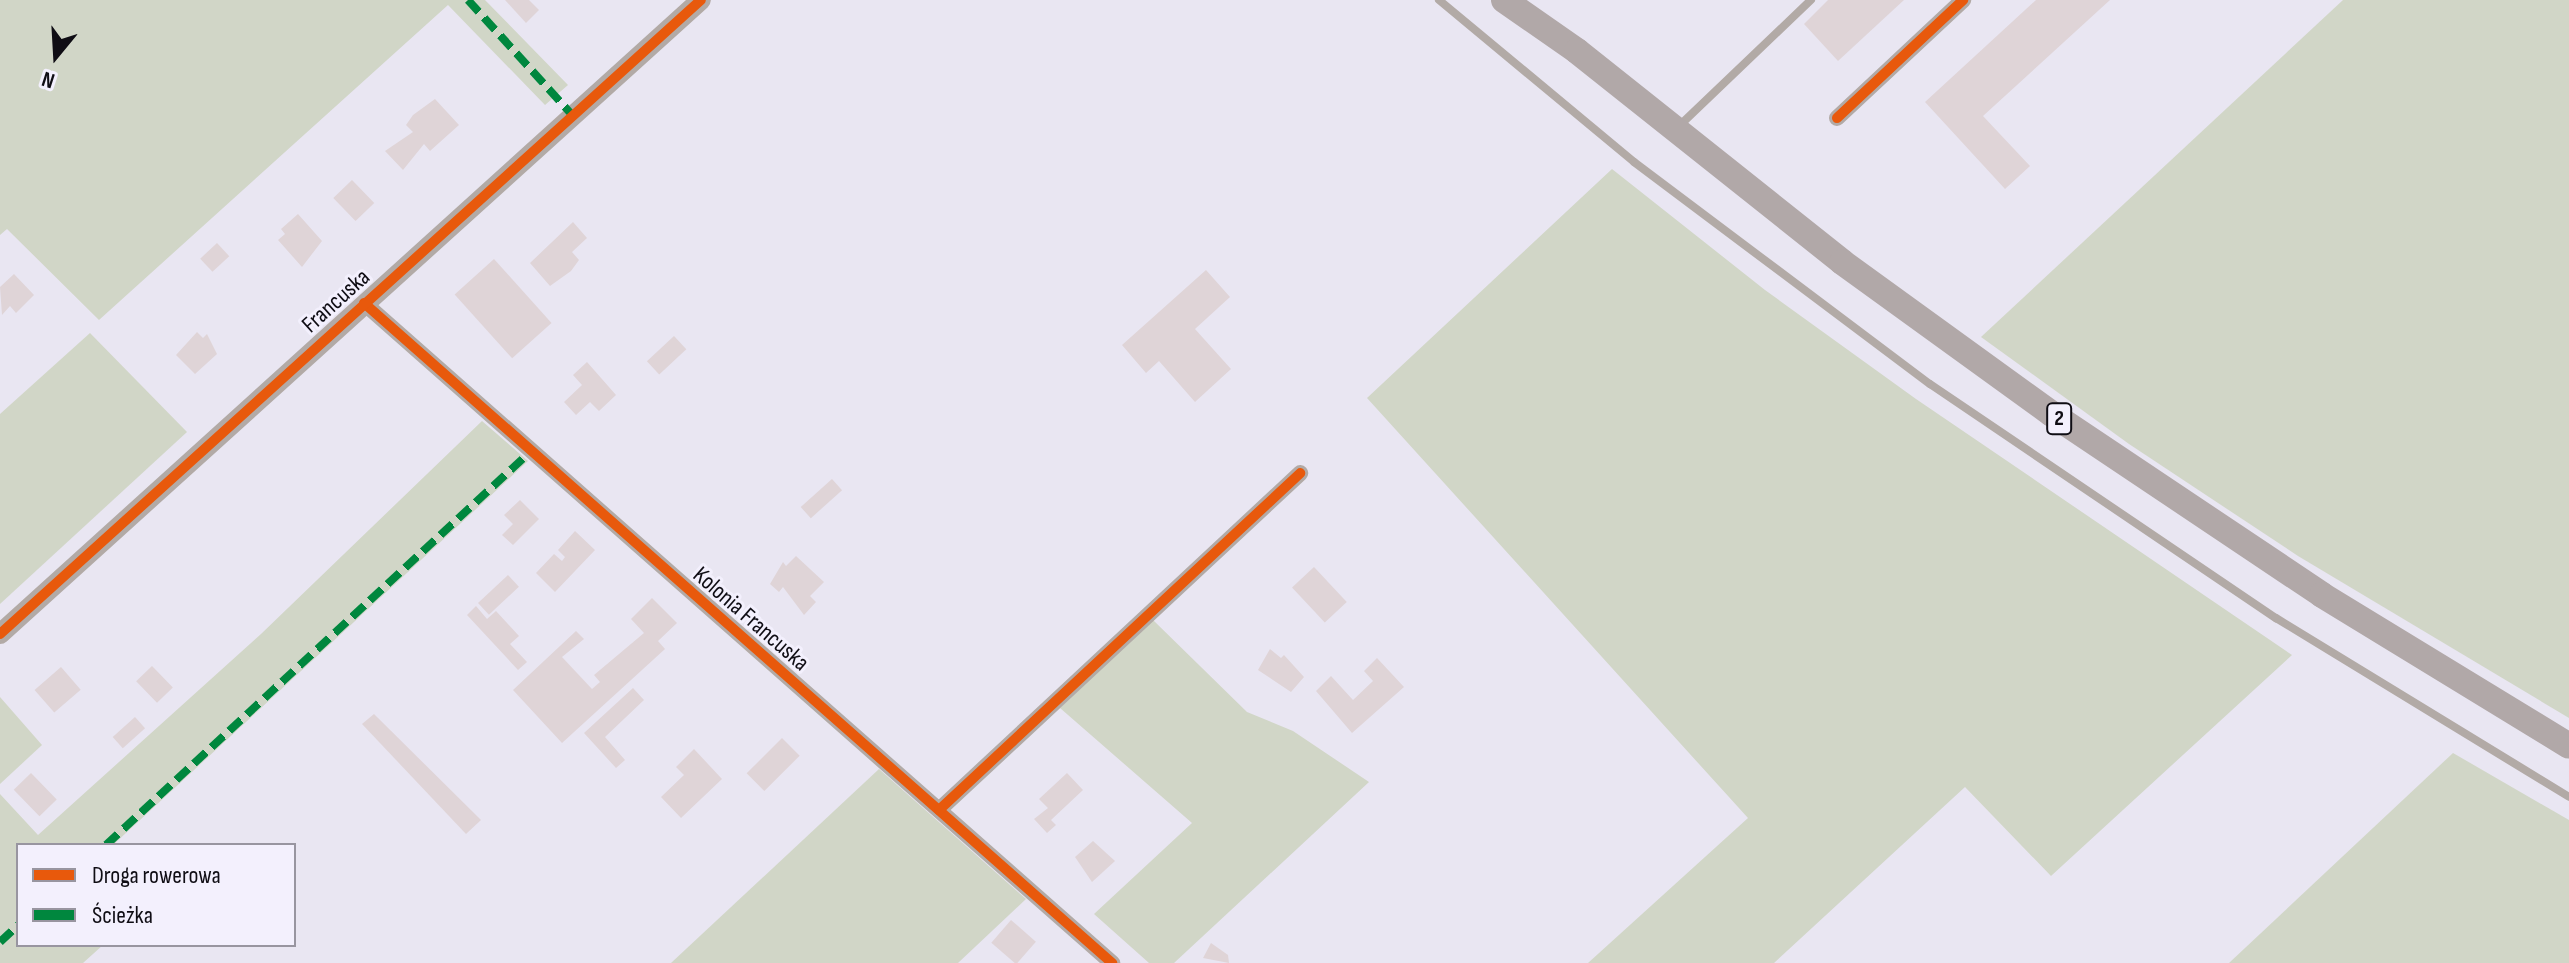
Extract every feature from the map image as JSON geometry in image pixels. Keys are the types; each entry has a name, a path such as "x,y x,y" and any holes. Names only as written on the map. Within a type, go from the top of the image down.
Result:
{"highway":[{"name":"2","path":"1504,0 1577,51 1863,278 2088,440 2322,595 2569,746"},
{"name":"2","path":"1527,0 1577,51"}],"street":[{"name":"Francuska","path":"0,634 701,0"},
{"path":"1837,118 1963,0"},
{"name":"Kolonia Francuska","path":"364,303 1112,963"},
{"path":"939,810 1300,473"}],"lane":[{"path":"1439,0 1634,162 1930,384 2276,618 2569,797"},
{"path":"1674,130 1811,0"}],"green space":[{"path":"0,0 485,0 568,85 545,105 448,5 99,320 7,229 0,235"},
{"path":"2343,0 2569,0 2569,718 2298,556 2129,444 1981,337"},
{"path":"1612,169 1765,290 1916,399 2292,655 2051,876 1965,787 1774,963 1588,963 1748,818 1367,398"},
{"path":"90,333 187,432 0,604 0,414"},
{"path":"482,421 528,461 115,843 16,843 16,947 101,947 83,963 0,963 0,794 38,835 261,634"},
{"path":"1153,620 1247,712 1293,731 1369,782 1174,963 1149,963 1094,914 1192,823 1060,708"},
{"path":"0,697 42,745 0,784"},
{"path":"2453,753 2569,820 2569,963 2229,963"},
{"path":"879,769 1026,899 958,963 671,963"}],"building":[{"path":"505,0 529,0 539,10 526,23"},
{"path":"1828,0 1904,0 1838,61 1804,24"},
{"path":"2036,0 2110,0 1983,116 2030,166 2005,189 1925,102"},
{"path":"435,99 459,125 430,151 424,144 403,170 385,151 413,132 406,125 413,115"},
{"path":"352,180 374,203 356,221 333,198"},
{"path":"298,214 322,241 302,267 278,240 285,234 281,229"},
{"path":"573,222 587,238 572,252 579,260 571,271 550,286 530,263"},
{"path":"217,243 229,256 212,272 200,259"},
{"path":"494,259 552,323 512,358 455,294"},
{"path":"1206,270 1230,297 1195,329 1231,369 1195,402 1159,361 1146,373 1122,345"},
{"path":"14,274 34,295 16,313 10,306 2,315 0,287"},
{"path":"197,332 203,338 207,334 217,354 195,374 176,355"},
{"path":"674,336 686,349 659,374 647,361"},
{"path":"587,362 616,395 599,411 590,402 576,415 564,402 582,385 573,375"},
{"path":"832,479 842,490 811,518 801,507"},
{"path":"520,500 539,519 513,545 502,535 513,524 504,515"},
{"path":"575,531 595,550 555,592 536,573 554,554 562,561 565,557 558,550"},
{"path":"796,556 824,582 810,596 816,602 804,615 783,587 779,592 770,584 783,562 786,566"},
{"path":"1314,567 1347,602 1325,623 1292,587"},
{"path":"508,575 519,587 489,615 478,603"},
{"path":"652,598 677,623 658,641 665,649 562,743 513,690 576,631 584,639 562,657 592,689 600,682 594,675 644,633 631,619"},
{"path":"476,606 487,619 496,611 519,636 510,644 527,662 518,670 467,615"},
{"path":"1270,649 1281,658 1284,655 1304,677 1291,692 1258,670"},
{"path":"1377,658 1404,687 1352,733 1316,691 1331,676 1353,700 1373,681 1364,671"},
{"path":"152,666 173,688 157,703 136,681"},
{"path":"61,667 81,690 54,713 35,690"},
{"path":"633,688 644,700 605,737 625,760 616,768 584,733"},
{"path":"374,714 481,820 466,834 362,724"},
{"path":"135,717 145,728 123,748 113,737"},
{"path":"782,738 800,756 764,791 747,773"},
{"path":"694,749 722,779 681,818 661,797 684,775 676,767"},
{"path":"31,773 57,800 39,816 14,790"},
{"path":"1067,773 1083,790 1051,820 1056,825 1047,833 1034,819 1048,808 1039,799"},
{"path":"1093,841 1115,861 1092,882 1075,857"},
{"path":"1011,920 1036,942 1017,963 991,943"},
{"path":"1211,943 1228,955 1229,963 1203,958"}],"marked path":[{"path":"468,0 573,116"},
{"path":"108,843 530,452"},
{"path":"0,942 16,927"}],"cycle path":[{"path":"0,634 701,0"},
{"path":"1837,118 1963,0"},
{"path":"364,303 1112,963"},
{"path":"939,810 1300,473"}]}
